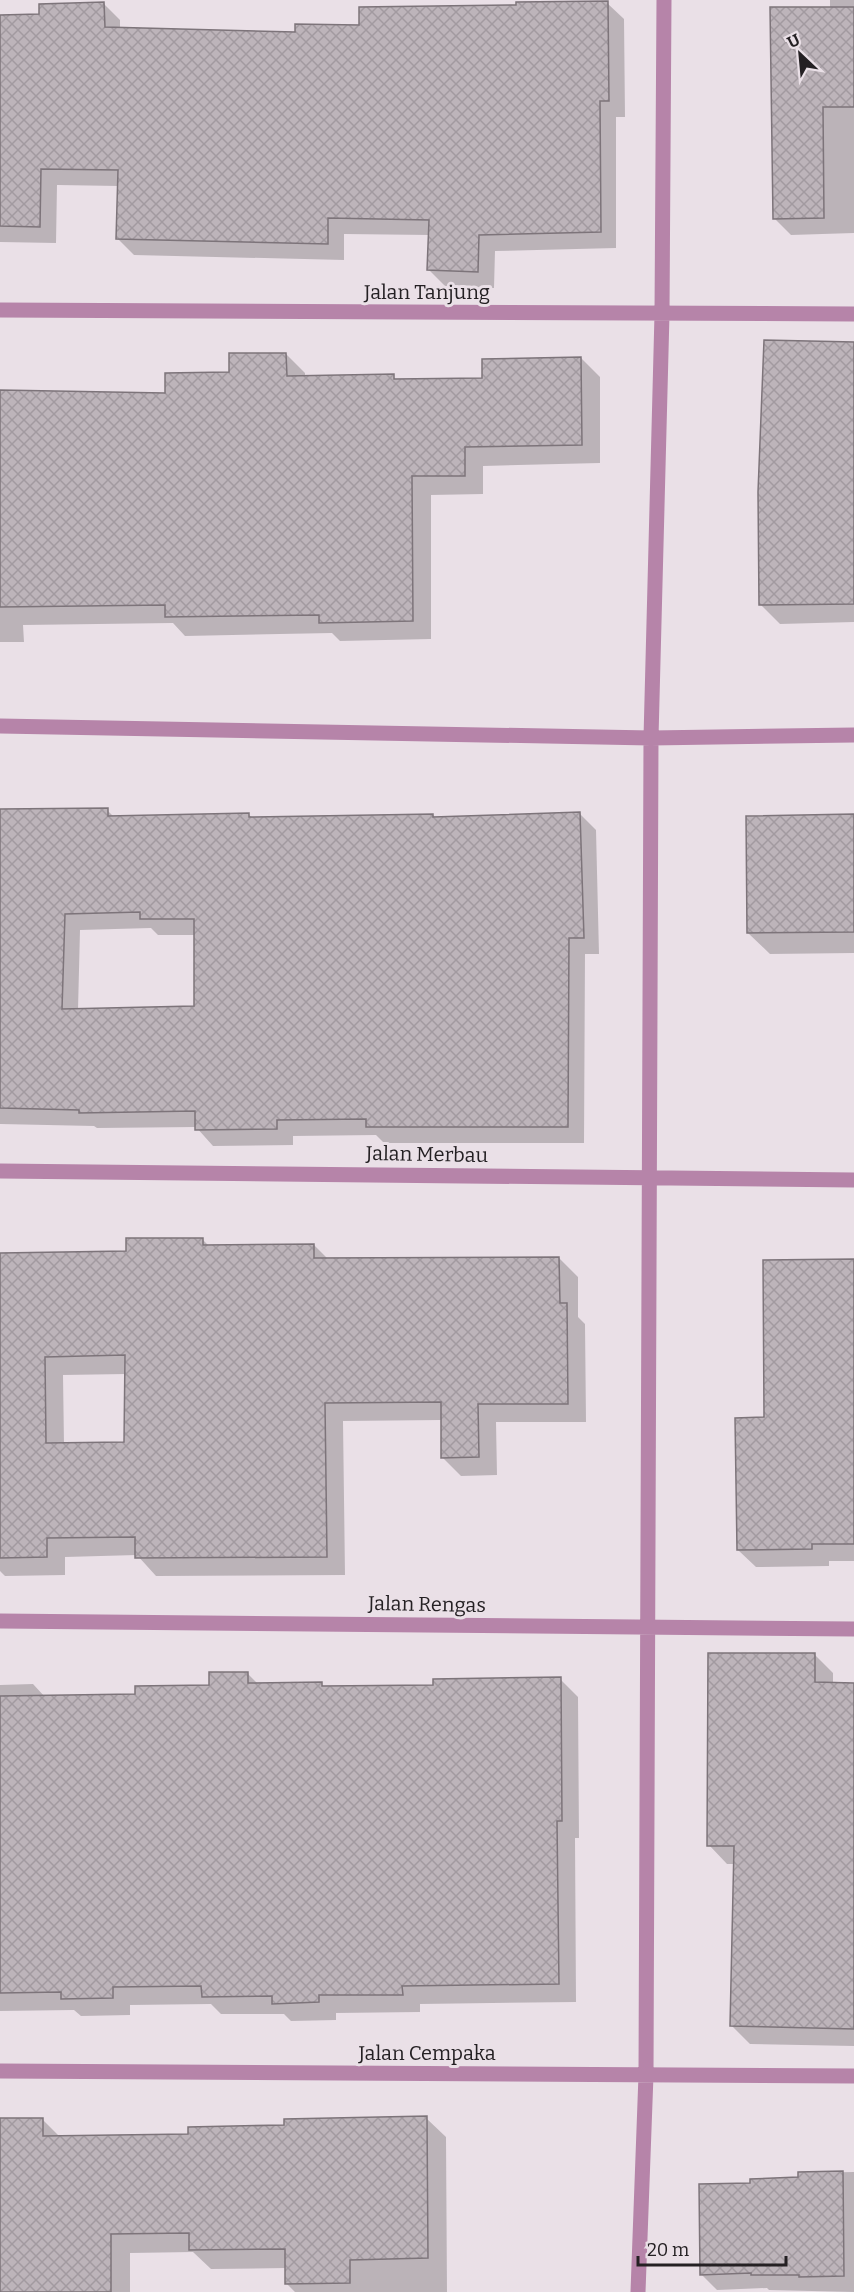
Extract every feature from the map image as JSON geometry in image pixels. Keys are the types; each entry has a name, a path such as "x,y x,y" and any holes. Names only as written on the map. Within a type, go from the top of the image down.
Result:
{"street":[{"path":"638,2292 646,2075 651,738 662,314 664,0"},
{"name":"Jalan Tanjung","path":"0,310 854,314"},
{"path":"0,726 651,738 854,735"},
{"name":"Jalan Merbau","path":"0,1171 854,1180"},
{"name":"Jalan Rengas","path":"0,1621 854,1629"},
{"name":"Jalan Cempaka","path":"0,2071 854,2076"}],"building":[{"path":"608,1 609,101 600,101 601,232 479,235 478,272 427,270 429,220 328,218 328,244 116,239 118,170 41,169 40,227 0,226 0,15 39,14 39,4 104,2 105,27 295,32 295,24 359,25 359,7"},
{"path":"770,7 854,7 854,107 823,107 824,218 773,219"},
{"path":"764,340 854,342 854,604 759,605 758,492"},
{"path":"229,353 286,353 287,376 394,374 394,379 482,378 482,359 581,357 582,445 465,447 465,476 412,476 413,621 319,623 319,615 165,617 165,605 0,607 0,390 165,393 165,373 229,372"},
{"path":"108,808 108,816 249,813 249,817 433,814 433,817 580,812 584,938 569,938 568,1127 366,1127 366,1119 277,1120 277,1129 195,1130 195,1111 79,1113 79,1110 0,1108 0,809","holes":["140,912 140,919 194,919 194,1006 62,1009 65,914"]},
{"path":"854,814 854,932 747,933 746,816"},
{"path":"126,1238 203,1238 203,1245 314,1244 314,1258 559,1257 560,1303 567,1303 568,1404 478,1404 479,1457 441,1458 441,1402 325,1403 327,1557 135,1558 135,1537 47,1538 47,1557 0,1558 0,1253 126,1251","holes":["125,1355 124,1442 46,1443 45,1357"]},
{"path":"854,1259 854,1544 812,1544 812,1549 737,1550 735,1418 764,1417 763,1260"},
{"path":"708,1653 815,1653 815,1682 854,1683 854,2029 730,2026 734,1846 707,1846"},
{"path":"209,1672 248,1672 248,1683 322,1682 322,1686 433,1685 433,1679 561,1677 562,1821 557,1821 559,1984 402,1986 403,1995 319,1995 319,2002 272,2004 272,1996 202,1997 201,1986 113,1987 113,1998 61,1999 61,1992 0,1993 0,1696 135,1694 135,1686 209,1685"},
{"path":"427,2116 428,2258 350,2260 350,2283 285,2284 285,2249 189,2250 189,2233 111,2234 111,2292 0,2292 0,2118 43,2118 43,2136 188,2134 188,2127 284,2125 284,2119"},
{"path":"843,2171 844,2276 799,2277 799,2275 751,2275 751,2273 700,2275 699,2184 750,2183 750,2179 798,2177 798,2172"}]}
